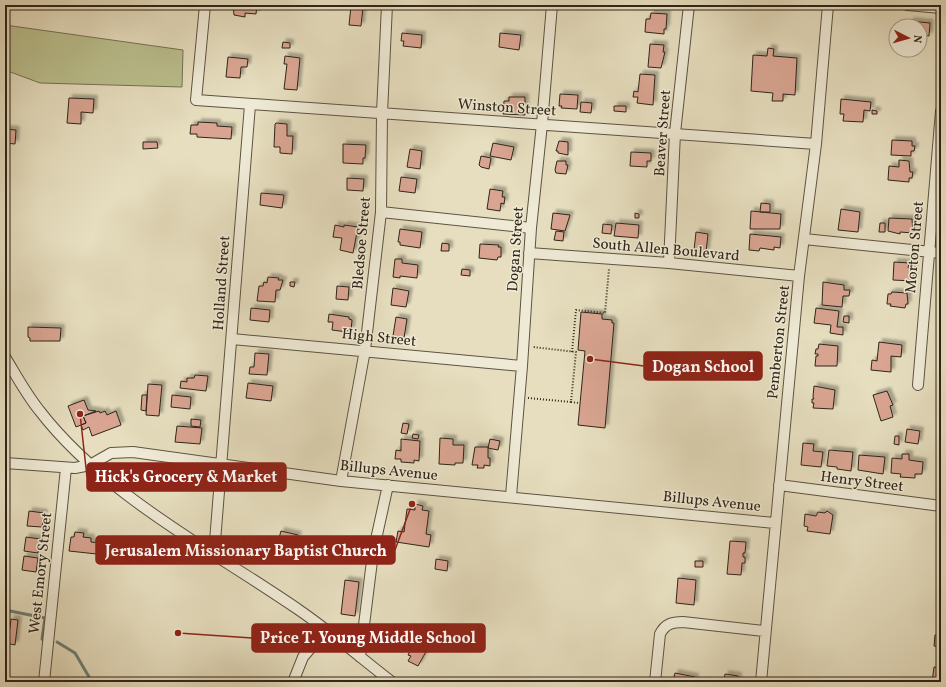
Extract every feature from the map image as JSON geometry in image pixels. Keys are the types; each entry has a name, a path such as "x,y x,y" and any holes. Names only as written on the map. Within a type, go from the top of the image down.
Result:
{"street":[{"name":"Winston Street","path":"205,5 196,100 816,144"},
{"name":"Bledsoe Street","path":"341,481 365,350 381,212 382,112 387,5"},
{"name":"Dogan Street","path":"511,496 520,397 530,253 530,228 542,124 552,5"},
{"name":"Beaver Street","path":"669,263 675,133 689,5"},
{"name":"Pemberton Street","path":"760,682 774,523 799,276 816,144 828,5"},
{"path":"906,5 941,8"},
{"name":"Holland Street","path":"214,554 250,105"},
{"name":"Morton Street","path":"918,385 941,111"},
{"path":"381,212 530,228"},
{"path":"804,240 941,253"},
{"name":"South Allen Boulevard","path":"530,253 669,263 799,276"},
{"name":"High Street","path":"232,339 365,350 522,366"},
{"path":"5,357 39,410 90,465 132,499 300,610 360,657 382,678 392,682"},
{"name":"Billups Avenue","path":"5,463 66,468 90,465 111,453 123,452 221,463 341,481 511,496 774,523"},
{"name":"West Emory Street","path":"44,682 66,468"},
{"path":"360,657 373,553 388,485"},
{"name":"Henry Street","path":"779,485 941,506"},
{"path":"655,682 660,634 669,624 683,622 764,631"},
{"path":"293,682 300,661 326,630"}],"path":[{"path":"572,352 576,310 605,313 610,259"},
{"path":"523,346 576,352 571,402"},
{"path":"520,397 579,403"}],"green space":[{"path":"5,25 183,50 182,87 40,83 5,70"}],"building":[{"path":"233,5 257,5 256,14 245,13 245,17 234,15"},
{"path":"351,6 363,7 361,26 349,25"},
{"path":"651,13 667,14 666,29 664,29 664,34 645,32 646,19 650,19"},
{"path":"928,23 930,23 928,36"},
{"path":"402,33 422,35 421,48 403,46 404,41 401,41"},
{"path":"500,33 521,35 519,50 499,47"},
{"path":"283,42 290,43 290,48 282,48"},
{"path":"650,44 664,45 663,52 665,52 661,68 648,67"},
{"path":"768,48 774,49 773,56 797,58 795,95 783,94 783,101 772,101 773,93 751,91 753,55 767,56"},
{"path":"285,56 300,58 297,90 284,89 287,64 284,64"},
{"path":"228,57 248,59 247,67 241,67 240,78 226,77"},
{"path":"640,74 655,75 653,105 637,103 638,97 633,97 634,91 638,92"},
{"path":"560,94 578,95 577,109 561,108 562,106 559,106"},
{"path":"509,97 525,97 525,115 503,114 504,101 509,101"},
{"path":"69,98 94,99 93,113 81,112 81,124 67,123"},
{"path":"841,99 871,102 870,111 864,110 863,122 843,121 844,114 840,114"},
{"path":"581,102 592,103 591,113 580,112"},
{"path":"614,106 626,106 626,112 614,111"},
{"path":"872,110 877,111 877,114 872,114"},
{"path":"198,122 217,123 217,126 232,127 231,139 197,137 197,134 190,134 191,125 198,125"},
{"path":"276,123 287,124 287,136 293,136 292,154 280,153 280,147 274,147"},
{"path":"5,129 16,130 15,144 5,143"},
{"path":"892,140 912,141 912,146 915,146 914,151 911,151 911,156 891,155"},
{"path":"559,141 568,142 568,155 558,153 558,151 556,151"},
{"path":"143,142 157,142 158,148 143,149"},
{"path":"493,143 514,147 511,160 490,156"},
{"path":"343,144 366,145 363,164 343,163"},
{"path":"410,149 422,151 420,169 407,167"},
{"path":"631,152 651,153 651,161 647,161 647,167 630,166"},
{"path":"481,156 491,158 489,169 479,165"},
{"path":"899,160 909,161 910,172 913,172 912,178 909,178 909,182 888,180 889,166 899,167"},
{"path":"557,161 566,161 566,165 568,165 566,174 556,173 555,170"},
{"path":"401,177 417,179 415,193 399,191"},
{"path":"347,178 364,179 363,191 347,190"},
{"path":"490,189 503,191 502,197 505,197 504,204 501,203 500,211 487,209"},
{"path":"261,193 284,195 282,208 260,205"},
{"path":"761,203 770,204 770,212 760,212"},
{"path":"841,209 860,212 858,232 838,230"},
{"path":"751,211 781,214 780,229 750,229"},
{"path":"553,213 570,215 565,231 551,229"},
{"path":"635,213 639,214 639,218 635,218"},
{"path":"889,218 912,219 913,233 900,232 900,234 888,231"},
{"path":"616,223 639,225 638,238 614,236"},
{"path":"880,223 885,223 885,232 879,232"},
{"path":"603,224 612,225 611,234 602,233"},
{"path":"335,225 344,227 344,225 358,227 353,253 340,250 342,238 333,237"},
{"path":"400,229 422,232 420,248 400,245 400,242 398,242"},
{"path":"556,231 564,232 563,241 554,240"},
{"path":"696,232 708,234 706,252 694,250"},
{"path":"750,234 781,237 780,248 774,247 774,250 760,248 759,251 749,250"},
{"path":"442,243 449,244 449,251 441,251"},
{"path":"480,244 499,245 498,247 501,247 501,257 498,257 497,260 479,258"},
{"path":"395,259 402,259 402,263 418,265 417,278 400,276 400,278 393,277"},
{"path":"894,262 909,263 908,268 914,268 913,281 893,280"},
{"path":"462,269 470,270 470,276 461,275"},
{"path":"268,277 283,280 280,290 276,290 275,302 257,301 259,286 263,286 264,282 267,283"},
{"path":"290,282 295,282 294,287 290,286"},
{"path":"823,282 844,285 844,290 850,290 849,296 843,296 842,307 822,305"},
{"path":"337,286 349,287 348,300 336,299"},
{"path":"393,288 409,291 406,307 391,305"},
{"path":"892,292 907,293 908,304 906,304 905,308 890,306 891,304 887,304 888,294 891,294"},
{"path":"939,293 941,294 941,306 938,306"},
{"path":"251,308 270,310 269,322 250,320"},
{"path":"816,308 839,311 837,327 843,327 843,335 830,333 831,325 814,323"},
{"path":"581,312 602,314 602,319 612,320 612,323 614,323 605,428 578,425 585,351 578,350"},
{"path":"329,314 349,317 349,319 352,320 351,330 347,330 347,332 332,330 333,322 328,322"},
{"path":"844,316 849,316 849,323 843,322"},
{"path":"396,317 407,319 404,338 393,336"},
{"path":"28,327 61,328 60,341 30,341 30,338 28,337"},
{"path":"879,342 902,345 901,357 891,356 891,372 871,370 872,360 877,361"},
{"path":"819,344 838,346 837,366 815,366 816,356 818,356 818,354 815,354"},
{"path":"255,353 269,354 267,375 249,374 250,367 254,367"},
{"path":"195,375 208,376 206,391 180,388 181,381 187,382 187,378 194,378"},
{"path":"248,383 273,386 271,401 246,398"},
{"path":"148,384 162,385 159,416 146,415"},
{"path":"814,386 835,390 833,409 813,408 814,403 812,403 812,399 814,399"},
{"path":"887,391 893,405 890,406 893,417 881,421 873,395"},
{"path":"142,395 147,395 146,411 141,410"},
{"path":"172,395 191,397 190,409 171,407"},
{"path":"84,400 88,410 96,411 83,416 86,423 76,427 68,406"},
{"path":"99,411 100,413 105,411 107,415 116,411 121,425 92,436 89,427 83,430 81,425 86,423 83,416"},
{"path":"191,419 201,420 200,427 191,426"},
{"path":"403,423 409,424 407,434 401,433"},
{"path":"177,426 202,428 200,444 175,442"},
{"path":"907,429 920,431 918,444 905,442"},
{"path":"413,434 419,435 418,439 412,438"},
{"path":"895,436 899,436 899,445 894,444"},
{"path":"440,438 453,439 453,445 464,445 463,463 455,463 455,465 439,464"},
{"path":"401,439 420,441 419,461 414,460 414,463 401,462 401,459 395,459 396,450 401,451"},
{"path":"490,439 500,441 498,450 488,448"},
{"path":"803,443 814,444 813,451 823,452 821,467 801,465"},
{"path":"475,447 488,447 490,466 484,465 484,468 477,468 478,465 472,465"},
{"path":"829,450 853,452 851,471 827,466"},
{"path":"902,454 909,454 909,460 923,462 922,474 915,474 915,478 900,477 901,474 891,473 892,458 902,459"},
{"path":"859,455 885,457 883,474 858,470"},
{"path":"415,504 423,506 422,510 429,511 426,534 431,535 429,547 396,542 398,531 404,532 407,509 415,510"},
{"path":"29,511 44,513 42,527 27,526"},
{"path":"827,511 833,515 830,534 807,531 808,527 804,526 805,514 816,516 818,512 825,513"},
{"path":"281,531 298,535 290,563 276,559 279,550 276,549"},
{"path":"75,532 84,533 83,537 91,538 91,542 107,544 106,555 69,551 71,537 74,537"},
{"path":"26,537 40,539 38,553 24,551"},
{"path":"730,541 746,542 745,553 743,553 745,563 742,563 741,575 727,574"},
{"path":"24,556 38,558 36,572 22,570"},
{"path":"436,559 448,561 447,571 435,569"},
{"path":"695,561 703,561 703,567 695,567"},
{"path":"678,578 696,580 694,605 676,603"},
{"path":"345,580 359,582 355,616 341,614"},
{"path":"11,619 18,620 15,645 5,643 5,627 10,628"},
{"path":"935,635 941,635 941,647 934,646"},
{"path":"415,641 428,648 418,666 408,661 411,656 408,655"},
{"path":"934,667 941,668 941,682 932,682"},
{"path":"675,673 695,677 694,682 670,682 670,680 673,681"},
{"path":"725,674 738,676 738,682 724,682"}],"waterway":[{"path":"5,610 45,618 43,640"},
{"path":"57,642 75,653 92,682"}],"place":[{"name":"Dogan School","path":"590,359"},
{"name":"Hick's Grocery & Market","path":"80,414"},
{"name":"Jerusalem Missionary Baptist Church","path":"412,504"},
{"name":"Price T. Young Middle School","path":"178,633"}]}
